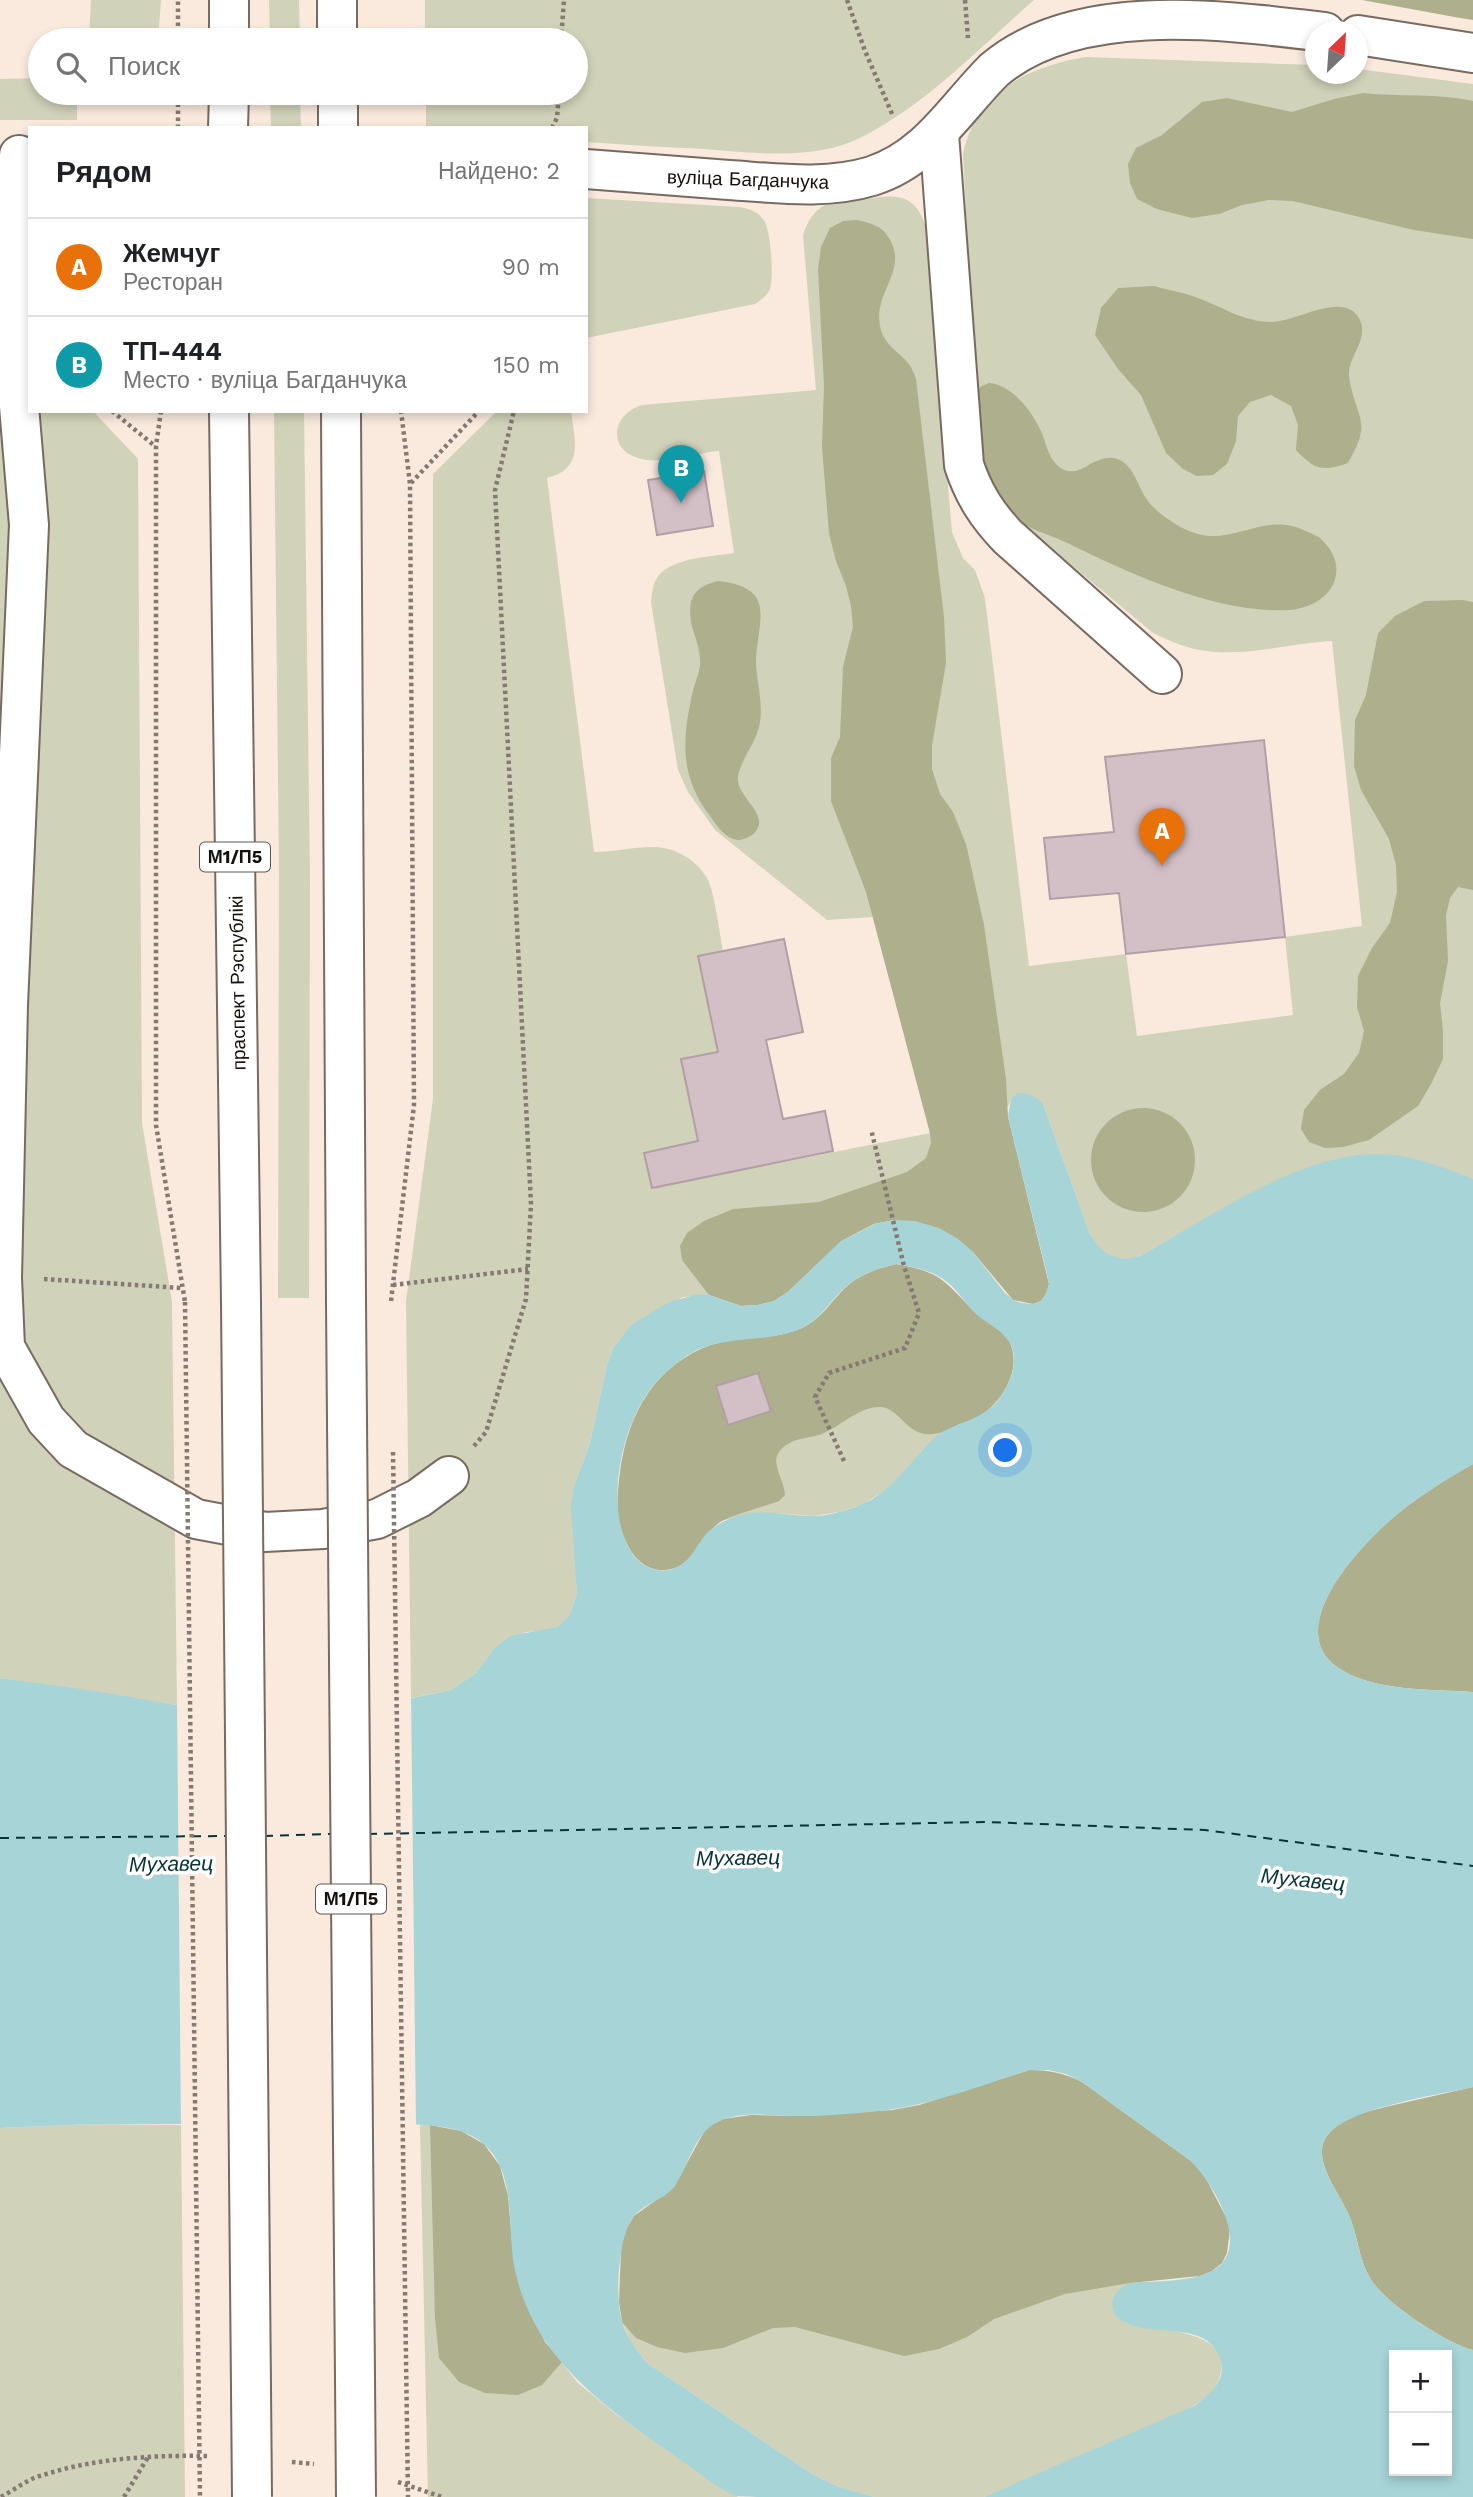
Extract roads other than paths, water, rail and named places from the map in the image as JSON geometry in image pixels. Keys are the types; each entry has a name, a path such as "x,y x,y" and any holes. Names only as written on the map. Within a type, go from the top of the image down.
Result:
{"main road":[{"path":"229,0 229,28"},
{"path":"337,0 337,28"},
{"path":"1162,674 1008,537 987,515 972,490 964,465 925,145 999,65 1031,43 1064,28 1098,19 1155,16 1305,30"},
{"path":"1368,37 1473,53"},
{"path":"228,126 229,105"},
{"path":"338,105 338,126"},
{"name":"вуліца Багданчука","path":"588,169 813,184 847,182 872,176 925,145"},
{"path":"16,155 19,406 29,525 8,1005 2,1278 5,1347 46,1420 73,1449 196,1519 265,1532 323,1529 377,1519 419,1498 449,1476"},
{"name":"праспект Рэспублікі","path":"229,413 241,1302 252,2497"},
{"name":"М1/П5","path":"341,413 356,2497"}],"water":[{"name":"Мухавец","path":"1017,1093 1025,1093 1043,1104 1090,1234 1105,1252 1118,1258 1142,1255 1224,1207 1285,1176 1346,1157 1387,1154 1413,1158 1473,1179 1473,1464 1410,1504 1368,1541 1334,1584 1323,1607 1318,1629 1322,1650 1337,1667 1351,1675 1403,1688 1473,1692 1473,2087 1393,2104 1351,2119 1335,2128 1325,2139 1322,2157 1351,2221 1366,2270 1377,2288 1417,2321 1448,2340 1473,2350 1473,2497 984,2497 1196,2405 1211,2391 1221,2374 1221,2361 1215,2348 1206,2340 1180,2332 1126,2323 1119,2319 1113,2308 1118,2291 1130,2283 1193,2278 1210,2272 1223,2262 1229,2249 1230,2233 1219,2200 1191,2161 1082,2082 1066,2074 1029,2070 951,2096 911,2106 862,2113 819,2116 751,2115 722,2120 713,2125 699,2140 674,2187 637,2214 627,2228 619,2269 620,2311 627,2333 647,2363 814,2475 839,2487 875,2497 736,2496 704,2477 597,2397 553,2352 536,2326 523,2297 514,2265 509,2201 502,2170 484,2144 463,2132 440,2126 392,2124 93,2124 0,2128 0,1678 95,1691 287,1724 451,1690 476,1673 494,1649 510,1636 557,1627 569,1616 577,1594 571,1505 574,1486 590,1443 613,1348 631,1325 669,1302 695,1295 709,1295 741,1306 774,1301 789,1291 841,1241 875,1224 894,1220 915,1221 939,1228 972,1251 1013,1300 1033,1304 1041,1301 1049,1284 1008,1117 1011,1098","holes":["896,1264 923,1270 947,1282 969,1307 997,1329 1012,1347 1012,1373 995,1404 981,1415 948,1429 933,1439 900,1476 882,1492 860,1505 818,1516 767,1513 741,1515 711,1530 687,1560 676,1568 655,1569 638,1561 624,1538 619,1516 620,1465 635,1415 660,1378 681,1360 705,1347 779,1335 802,1328 854,1280 874,1270"]}],"place":[{"name":"ТП-444","path":"681,503"},
{"name":"Жемчуг","path":"1162,866"}]}
